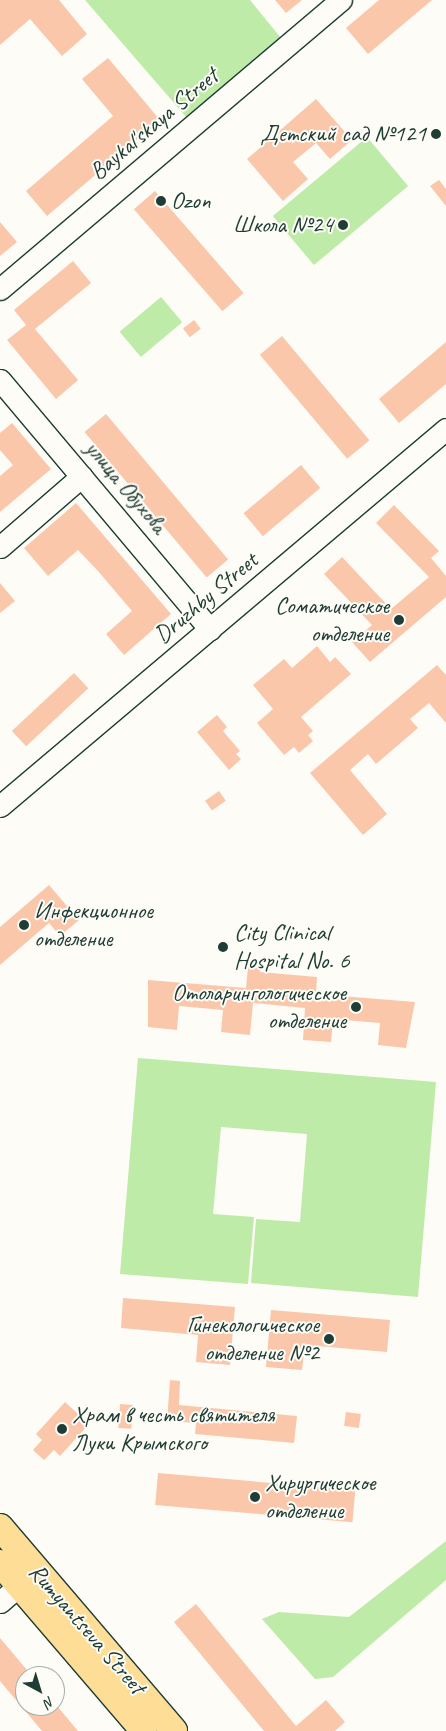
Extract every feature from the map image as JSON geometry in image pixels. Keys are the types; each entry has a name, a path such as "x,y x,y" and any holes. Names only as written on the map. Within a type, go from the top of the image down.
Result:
{"main road":[{"name":"Rumyantseva Street","path":"0,1528 18,1586 174,1731"},
{"name":"Rumyantseva Street","path":"0,1563 144,1731"}],"street":[{"name":"Baykal'skaya Street","path":"0,289 341,0"},
{"name":"улица Обухова","path":"0,380 210,629"},
{"name":"Druzhby Street","path":"0,806 446,429"},
{"path":"0,547 82,476"}],"green space":[{"path":"85,0 250,0 281,38 187,118"},
{"path":"367,137 408,186 314,265 273,216"},
{"path":"161,297 182,322 141,357 120,332"},
{"path":"138,1058 436,1082 418,1297 251,1283 256,1219 300,1222 307,1134 221,1127 213,1214 254,1217 248,1284 120,1274"},
{"path":"446,1541 446,1580 333,1677 315,1679 262,1619 279,1612 349,1617"}],"building":[{"path":"0,0 59,0 87,34 62,56 30,19 0,45"},
{"path":"275,0 302,0 286,13"},
{"path":"379,0 432,0 368,54 346,28"},
{"path":"108,58 160,120 47,216 26,191 113,116 82,79"},
{"path":"316,99 352,140 330,159 316,143 293,162 308,179 283,201 247,159"},
{"path":"439,180 446,189 446,206 430,186"},
{"path":"155,191 244,293 222,311 134,209"},
{"path":"0,222 17,242 0,256"},
{"path":"73,261 91,283 35,329 78,380 56,399 7,340 26,325 14,310"},
{"path":"194,320 201,329 190,337 183,329"},
{"path":"282,336 369,440 347,459 260,355"},
{"path":"446,342 446,384 399,423 379,399"},
{"path":"106,414 228,560 207,578 85,432"},
{"path":"12,423 51,469 0,512 0,476 13,465 0,450 0,433"},
{"path":"301,465 320,488 263,536 244,513"},
{"path":"76,503 171,614 124,655 106,634 132,611 98,571 78,550 48,576 24,548"},
{"path":"394,505 439,551 431,558 446,576 446,597 370,662 352,642 372,625 324,574 342,557 391,609 429,577 376,523"},
{"path":"0,583 15,601 0,613"},
{"path":"317,646 330,662 335,657 351,674 301,717 313,731 308,735 313,741 299,753 294,747 284,755 257,723 273,709 253,685 284,659 292,668"},
{"path":"437,665 446,675 446,723 429,703 410,719 418,728 376,764 368,754 350,770 387,814 363,835 310,773"},
{"path":"74,673 88,688 26,746 12,731"},
{"path":"217,715 227,727 223,731 240,751 236,754 241,759 229,770 197,732"},
{"path":"219,791 226,801 212,811 205,801"},
{"name":"Инфекционное отделение","path":"49,885 79,920 60,936 49,923 0,965 0,927"},
{"name":"Отоларингологическое отделение","path":"248,967 261,968 260,972 317,977 316,994 415,1002 406,1048 378,1045 380,1023 333,1019 331,1042 303,1040 305,1008 253,1003 250,1035 221,1032 223,1010 179,1006 177,1030 148,1027 148,980 246,988"},
{"path":"123,1298 235,1307 230,1365 196,1362 198,1335 121,1328"},
{"name":"Гинекологическое отделение №2","path":"271,1310 390,1320 387,1352 305,1345 302,1370 266,1367"},
{"path":"170,1380 180,1381 179,1405 297,1416 294,1443 195,1434 196,1423 167,1421"},
{"name":"Храм в честь святителя Луки Крымского","path":"65,1402 89,1424 60,1456 54,1450 44,1460 33,1450 42,1440 36,1434"},
{"path":"120,1404 133,1405 131,1429 118,1428"},
{"path":"346,1412 361,1414 359,1428 344,1426"},
{"name":"Хирургическое отделение","path":"158,1473 355,1490 352,1522 155,1505"},
{"path":"196,1604 296,1726 326,1700 345,1722 335,1731 264,1731 174,1622"},
{"path":"0,1638 24,1666 15,1666 15,1699 0,1681"},
{"path":"29,1716 65,1716 78,1731 42,1731"}],"place":[{"name":"Детский сад №121","path":"436,134"},
{"name":"Ozon","path":"161,201"},
{"name":"Школа №24","path":"343,225"},
{"name":"Соматическое отделение","path":"399,620"},
{"name":"Инфекционное отделение","path":"24,925"},
{"name":"City Clinical Hospital No. 6","path":"223,947"},
{"name":"Отоларингологическое отделение","path":"356,1007"},
{"name":"Гинекологическое отделение №2","path":"329,1339"},
{"name":"Храм в честь святителя Луки Крымского","path":"62,1429"},
{"name":"Хирургическое отделение","path":"255,1497"}]}
